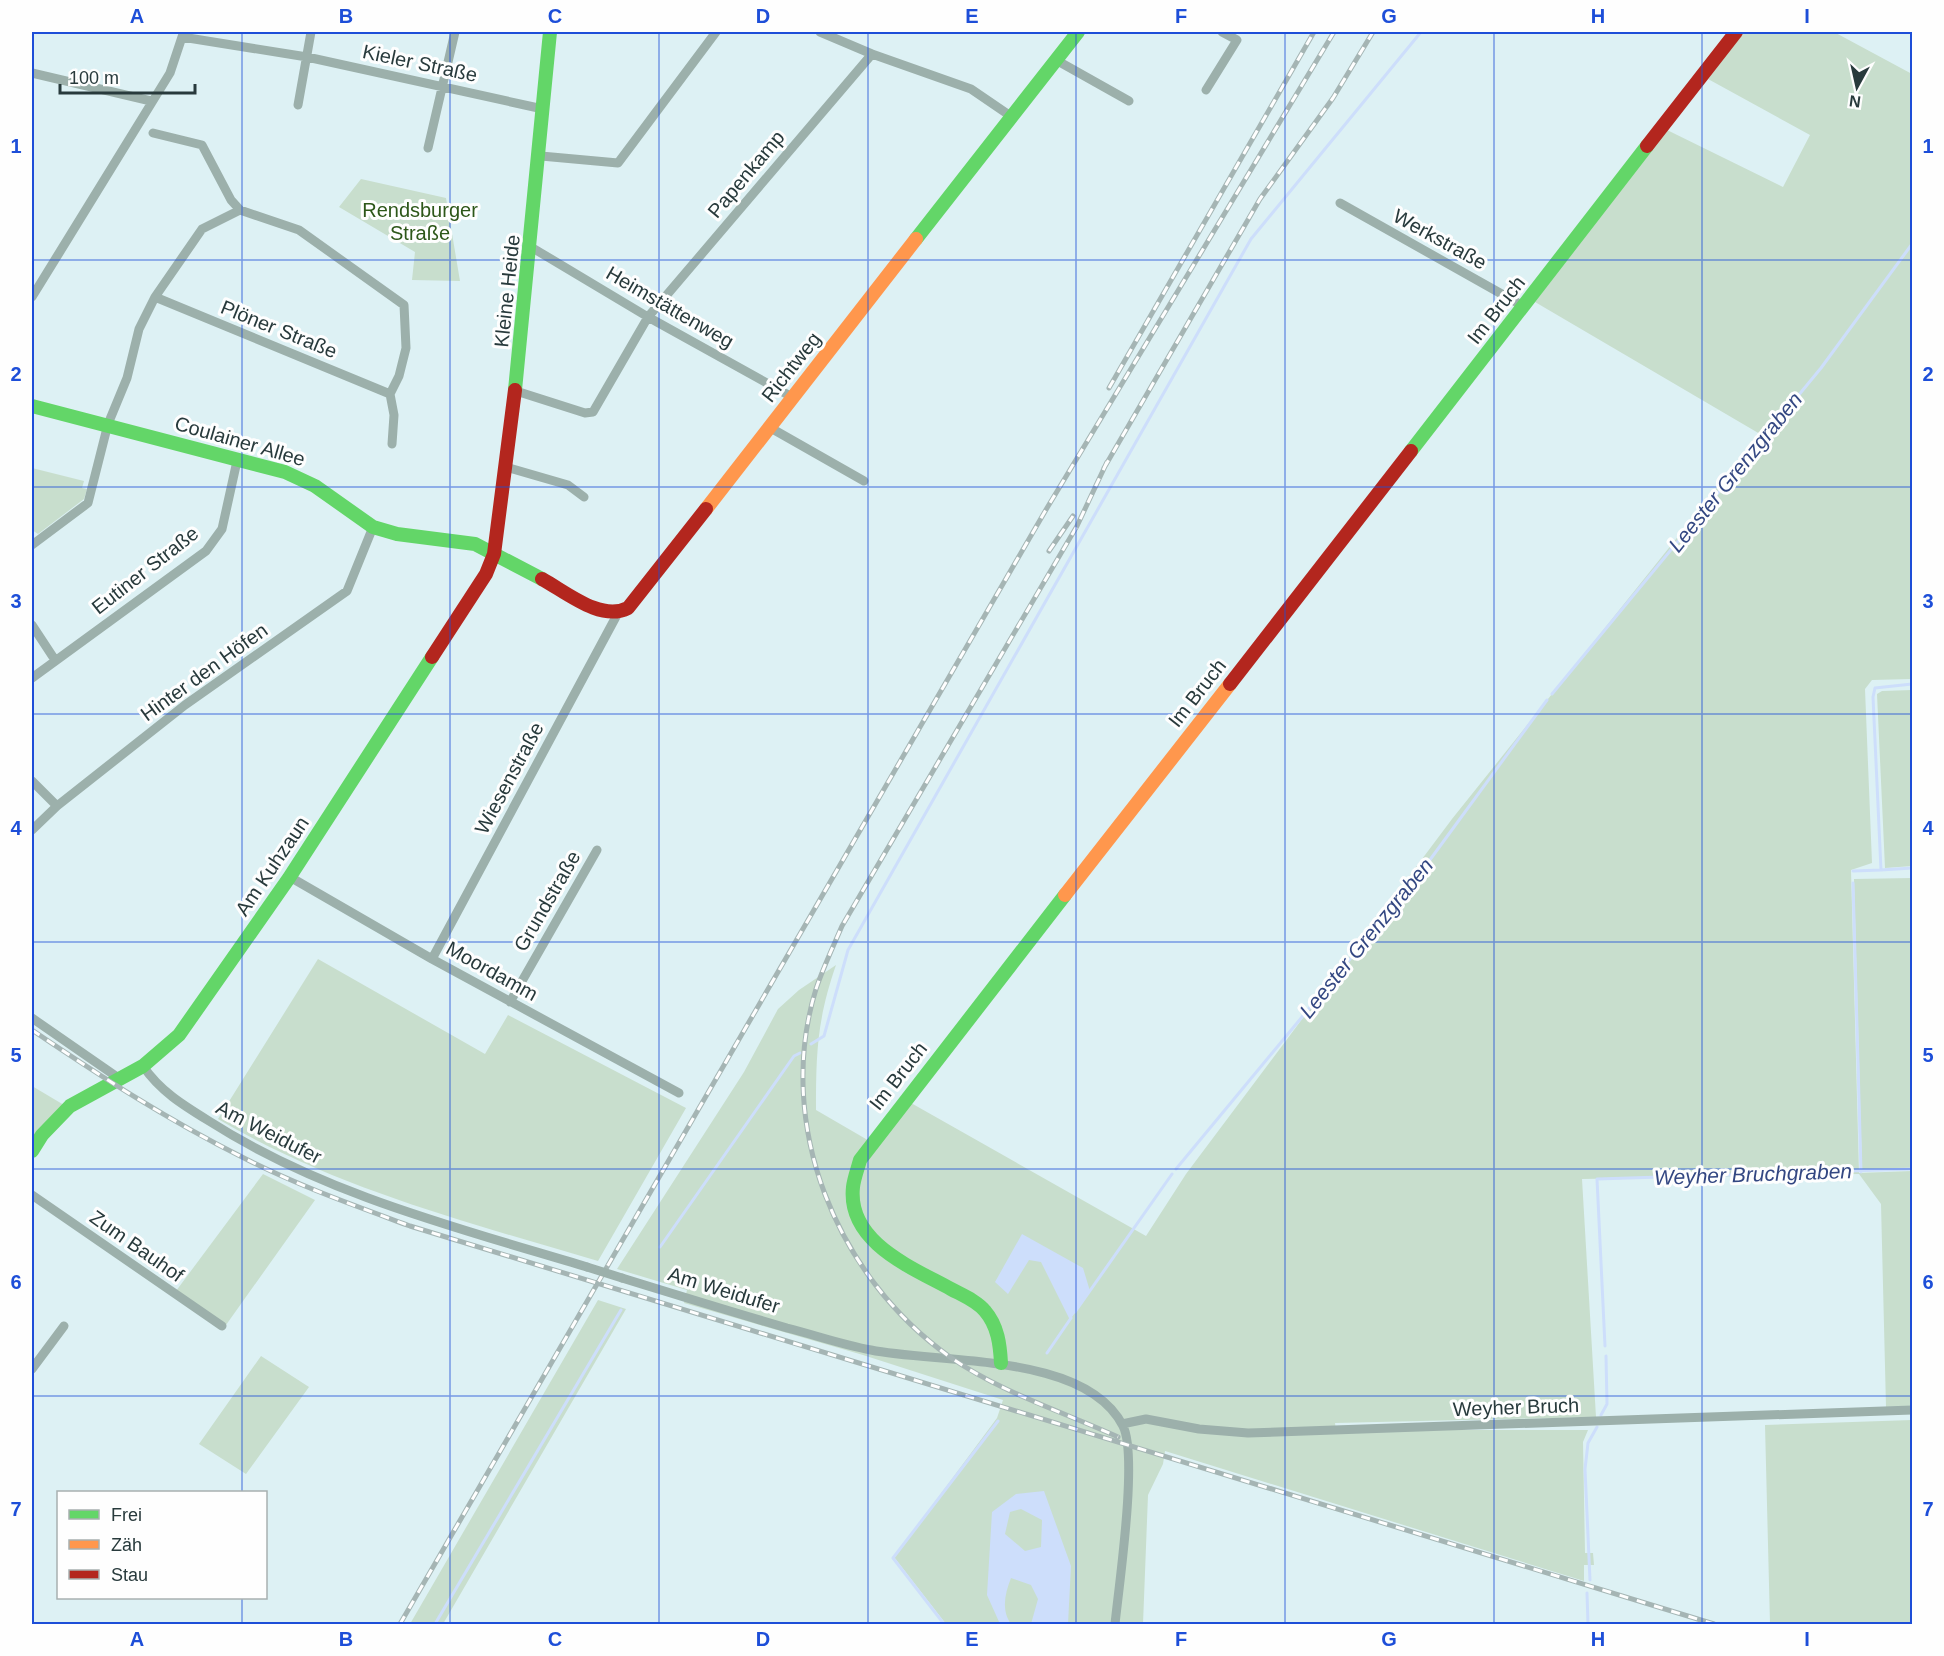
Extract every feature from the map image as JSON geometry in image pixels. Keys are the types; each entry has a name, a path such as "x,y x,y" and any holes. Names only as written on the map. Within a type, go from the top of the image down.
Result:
{"street":[{"path":"298,105 311,32"},
{"path":"428,148 455,32"},
{"name":"Kleine Heide","path":"494,554 516,391 550,32"},
{"path":"540,156 618,164 716,32"},
{"path":"820,32 872,54 971,89 1012,117"},
{"name":"Richtweg","path":"618,613 628,608 1078,32"},
{"path":"1206,90 1237,40 1222,32"},
{"name":"Im Bruch","path":"1001,1363 999,1335 988,1314 974,1302 883,1251 862,1231 856,1219 853,1193 853,1176 860,1160 1736,32"},
{"path":"33,291 137,129 151,101 170,73 183,34"},
{"name":"Kieler Straße","path":"183,34 307,57 543,109"},
{"name":"Papenkamp","path":"516,391 585,413 593,412 648,317 872,54"},
{"path":"1056,60 1129,101"},
{"path":"32,74 151,101"},
{"path":"153,133 202,145 231,200 240,210 299,230 404,305 406,348 399,376 390,394 394,416 392,444"},
{"name":"Werkstraße","path":"1340,203 1523,306"},
{"path":"32,545 88,503 108,424 127,378 139,329 155,297 202,229 240,210"},
{"name":"Heimstättenweg","path":"531,247 648,317 792,397"},
{"name":"Plöner Straße","path":"155,297 390,394"},
{"name":"Coulainer Allee","path":"32,406 280,470 303,478 373,527 397,534 475,544 494,554"},
{"path":"769,427 864,481"},
{"name":"Eutiner Straße","path":"32,678 206,551 222,529 237,460"},
{"path":"506,467 568,484 584,497"},
{"name":"Hinter den Höfen","path":"32,830 57,806 185,705 347,591 373,527"},
{"path":"494,554 603,612 618,613"},
{"name":"Am Kuhzaun","path":"32,1151 42,1135 70,1106 143,1066 179,1035 290,877 486,574 494,554"},
{"name":"Wiesenstraße","path":"432,959 618,613"},
{"path":"32,625 56,660"},
{"path":"32,781 57,806"},
{"name":"Grundstraße","path":"510,1002 597,850"},
{"name":"Moordamm","path":"290,877 432,959 679,1094"},
{"path":"32,1018 120,1079"},
{"name":"Am Weidufer","path":"143,1066 156,1086 233,1137 303,1171 423,1217 622,1278 871,1350 1001,1363 1055,1377 1089,1392 1106,1403 1122,1424 1129,1447 1129,1473 1115,1624"},
{"name":"Zum Bauhof","path":"32,1195 222,1326"},
{"path":"32,1369 64,1326"},
{"name":"Weyher Bruch","path":"1122,1424 1146,1419 1199,1429 1248,1433 1912,1410"}],"green space":[{"path":"1744,32 1834,32 1912,74 1912,679 1872,680 1865,689 1872,863 1851,870 1859,1173 1912,1171 1912,1406 1886,1407 1881,1204 1859,1174 1582,1179 1596,1417 1335,1423 1336,1430 1588,1430 1583,1442 1585,1553 1593,1553 1594,1565 1584,1565 1584,1581 1165,1451 1163,1464 1148,1495 1143,1624 946,1624 894,1557 997,1418 1003,1400 863,1355 684,1303 687,1290 617,1269 744,1072 778,1009 799,990 836,965 821,1020 816,1071 816,1110 878,1146 911,1103 1146,1236 1186,1174 1452,819 1760,434 1535,302 1665,129 1783,187 1810,135 1708,79"},
{"name":"Rendsburger Straße","path":"361,179 446,198 460,281 412,280 415,252 339,207"},
{"path":"32,468 84,481 82,488 87,489 84,499 38,534 32,530"},
{"path":"1912,690 1912,866 1885,868 1877,694 1882,691"},
{"path":"1912,878 1912,1168 1862,1171 1854,879"},
{"path":"318,959 485,1054 508,1015 686,1108 598,1261 452,1218 355,1184 308,1165 218,1119"},
{"path":"32,1086 64,1105 32,1141"},
{"path":"263,1174 315,1200 226,1325 176,1291"},
{"path":"598,1300 626,1309 443,1624 410,1624"},
{"path":"261,1356 309,1387 246,1474 199,1444"},
{"path":"1912,1420 1912,1624 1770,1624 1765,1425"}],"water":[{"path":"1022,1234 1083,1268 1090,1291 1070,1320 1041,1262 1029,1260 1008,1294 995,1282"},
{"path":"1044,1491 1071,1566 1068,1624 1031,1624 1038,1599 1031,1585 1011,1578 1005,1601 1006,1613 1011,1624 1000,1624 987,1595 992,1512 1016,1494","holes":["1021,1509 1042,1520 1041,1547 1025,1551 1005,1534 1010,1512"]}],"waterway":[{"path":"811,1044 824,1036 848,950 1251,239 1421,32"},
{"name":"Leester Grenzgraben","path":"1552,694 1821,368 1912,244"},
{"path":"1853,871 1881,870 1873,697 1875,688 1912,684"},
{"name":"Leester Grenzgraben","path":"1176,1169 1413,883 1547,700"},
{"name":"Weyher Bruchgraben","path":"1881,870 1912,868"},
{"name":"Weyher Bruchgraben","path":"1853,883 1861,1172"},
{"path":"660,1247 794,1056 800,1053"},
{"name":"Weyher Bruchgraben","path":"1605,1346 1597,1179 1912,1169"},
{"name":"Leester Grenzgraben","path":"1075,1312 1172,1174"},
{"path":"435,1624 621,1310"},
{"name":"Leester Grenzgraben","path":"1047,1353 1071,1318"},
{"path":"1601,1415 1607,1404 1606,1356"},
{"name":"Leester Grenzgraben","path":"944,1624 893,1558 998,1421"},
{"path":"1590,1580 1585,1469 1588,1443 1597,1427"},
{"path":"1587,1593 1588,1624"}],"railway":[{"path":"1109,388 1314,32"},
{"path":"400,1624 1047,508 1334,32"},
{"path":"1104,468 1260,199 1333,98 1373,32"},
{"path":"1107,462 1077,526 842,926 816,989 805,1041 803,1093 810,1144 825,1194 847,1241 875,1285 910,1324 950,1357 990,1381 1118,1437"},
{"path":"1049,551 1073,516"},
{"path":"32,1030 135,1097 215,1143 304,1186 410,1226 1714,1624"}],"traffic: fast":[{"path":"515,390 550,32"},
{"path":"916,239 1078,32"},
{"path":"1411,451 1647,146"},
{"path":"32,406 285,472 315,486 373,527 397,534 475,544 542,579"},
{"path":"32,1151 42,1135 70,1106 143,1066 179,1035 289,878 432,657"},
{"path":"1001,1363 996,1329 985,1311 969,1298 901,1262 871,1238 860,1223 854,1206 853,1187 860,1160 1065,895"}],"traffic: slow":[{"path":"706,509 916,239"},
{"path":"1065,895 1230,684"}],"traffic: jam":[{"path":"1647,146 1736,32"},
{"path":"432,657 486,574 494,554 515,390"},
{"path":"1230,684 1411,451"},
{"path":"542,579 595,608 607,611 628,608 706,509"}]}
